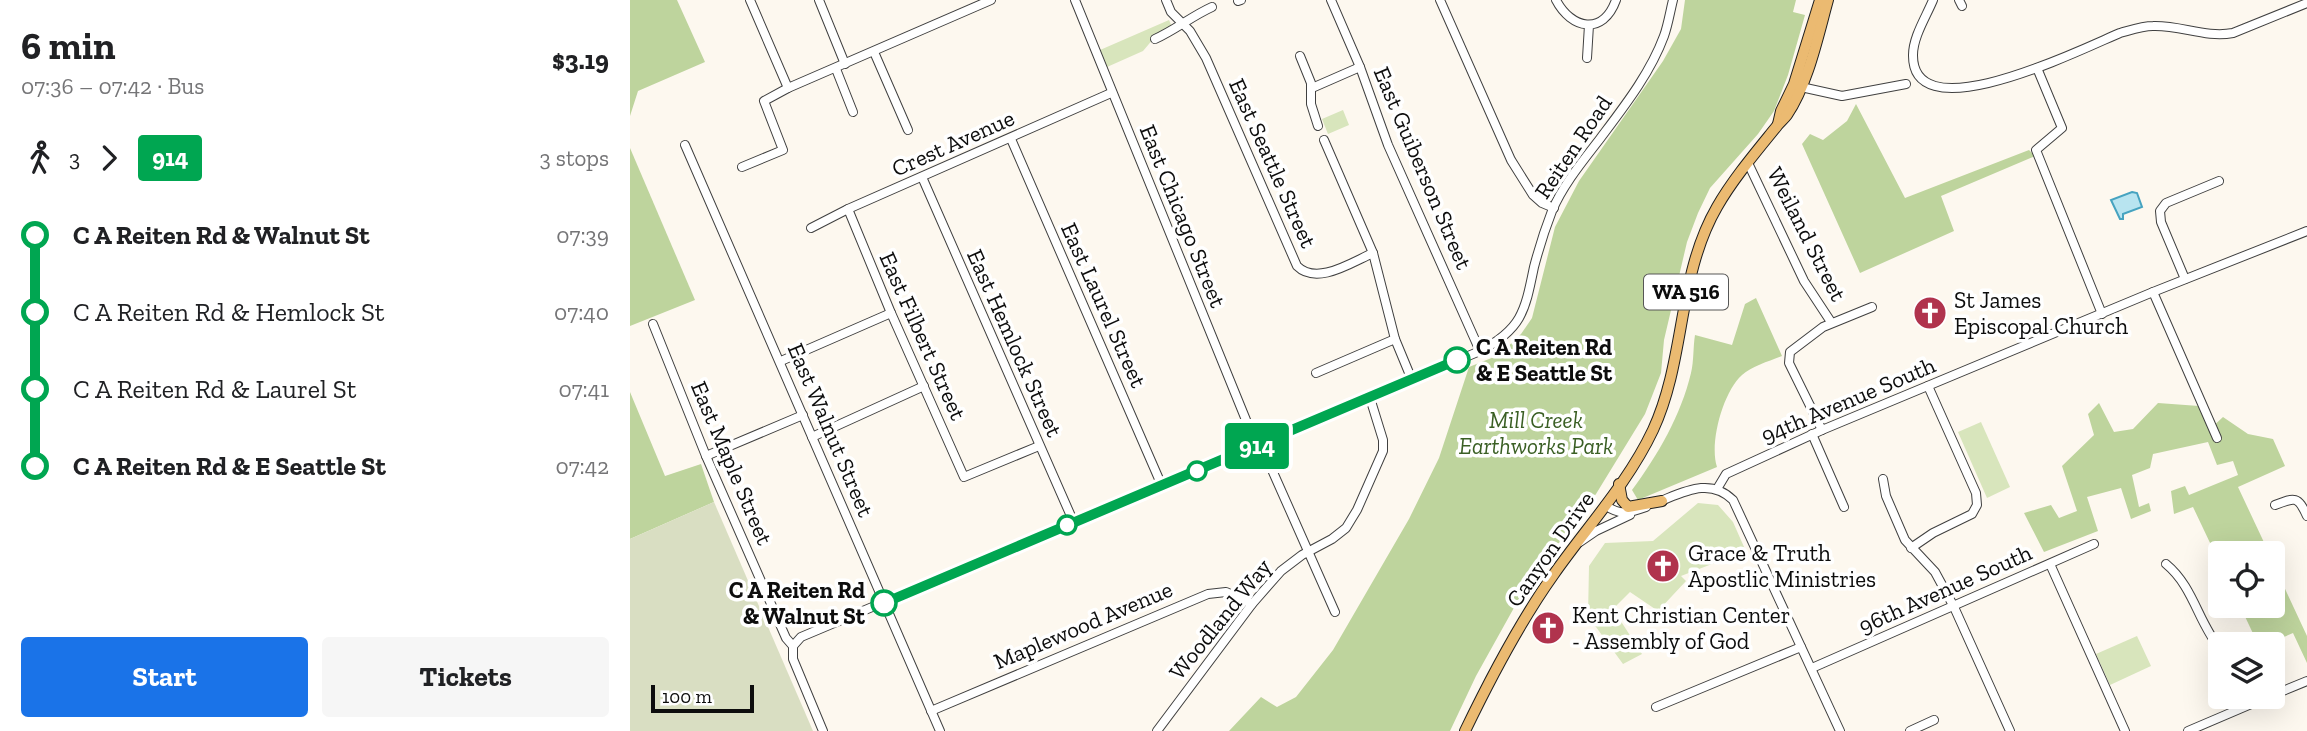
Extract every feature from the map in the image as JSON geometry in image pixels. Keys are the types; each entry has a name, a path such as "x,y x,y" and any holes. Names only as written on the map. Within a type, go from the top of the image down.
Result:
{"main road":[{"name":"Canyon Drive","path":"1778,124 1794,84 1820,0"},
{"name":"Canyon Drive","path":"1465,731 1502,658 1539,596 1645,445 1664,403 1673,373 1688,284 1703,237 1717,208 1748,163 1787,116 1801,87 1828,0"},
{"path":"1619,484 1622,500 1628,507 1662,501"}],"street":[{"path":"750,0 788,88"},
{"path":"818,0 845,64"},
{"path":"742,167 783,150 764,101 788,88 991,0"},
{"name":"East Chicago Street","path":"1075,0 1111,93 1259,446 1335,611"},
{"name":"East Seattle Street","path":"1166,0 1171,12 1191,31 1206,58 1297,266 1306,273 1320,274 1373,253"},
{"name":"East Guiberson Street","path":"1331,0 1360,67 1388,145 1480,351"},
{"path":"1440,0 1511,160 1533,195 1554,208"},
{"path":"1556,0 1570,19 1589,25 1609,14 1616,0"},
{"name":"Reiten Road","path":"793,646 801,637 1259,446 1480,351 1506,335 1526,307 1543,237 1554,208 1581,163 1625,106 1650,65 1664,36 1673,0"},
{"path":"1933,0 1914,47 1914,63 1921,79 1932,86 1976,86 1998,82 2137,27 2153,26 2221,35 2307,4"},
{"path":"1155,39 1175,30 1191,16 1212,7"},
{"path":"1587,58 1589,25"},
{"path":"874,52 908,130"},
{"path":"1300,56 1312,88 1311,104 1318,127"},
{"path":"1312,88 1360,67"},
{"path":"2037,68 2062,128 2036,150 2102,314"},
{"path":"836,69 853,112"},
{"path":"1801,87 1842,96 1906,84"},
{"name":"Crest Avenue","path":"811,228 848,209 1111,93"},
{"name":"East Laurel Street","path":"1011,139 1162,486"},
{"path":"1324,140 1373,253 1395,339 1412,380"},
{"name":"East Walnut Street","path":"685,145 940,731"},
{"name":"Weiland Street","path":"1748,163 1804,281 1831,322"},
{"name":"East Hemlock Street","path":"922,177 1074,523"},
{"path":"2185,279 2161,222 2160,211 2166,203 2219,181"},
{"name":"East Filbert Street","path":"848,209 964,477 1039,446"},
{"name":"94th Avenue South","path":"1717,489 1726,474 1812,434 2153,292 2307,232"},
{"path":"2153,292 2217,438"},
{"path":"1822,430 1797,384 1788,357 1792,349 1831,322 1872,307"},
{"path":"780,361 891,313"},
{"name":"East Maple Street","path":"653,324 706,456 786,638 793,646 793,659 824,731"},
{"path":"1316,373 1395,339"},
{"path":"812,436 924,386"},
{"path":"1910,548 1972,514 1978,505 1976,493 1928,386"},
{"name":"Woodland Way","path":"1157,731 1252,604 1281,571 1308,551 1338,535 1348,525 1383,451 1383,440 1370,398"},
{"path":"706,456 803,415"},
{"path":"1812,434 1844,507"},
{"path":"1883,480 1886,496 1910,548 1935,572 1954,607 2010,731"},
{"path":"1575,546 1604,527 1696,488 1717,489 1728,496 1737,506 1840,731"},
{"path":"2275,505 2296,499 2307,516"},
{"path":"1605,505 1622,513 1649,506"},
{"name":"96th Avenue South","path":"1812,668 2094,544"},
{"path":"2050,564 2125,731"},
{"path":"2166,564 2184,582 2208,632"},
{"name":"Maplewood Avenue","path":"931,711 1208,594 1226,592 1252,604"},
{"path":"1656,707 1801,647"},
{"path":"2285,690 2307,681"},
{"path":"2188,731 2232,709"},
{"path":"1910,731 1934,720"}],"green space":[{"path":"630,0 677,0 705,62 638,91 630,116"},
{"name":"Mill Creek Earthworks Park","path":"1685,0 1796,0 1793,12 1805,15 1788,75 1774,111 1758,134 1710,188 1698,213 1687,242 1664,340 1661,373 1645,414 1596,494 1525,588 1476,676 1450,731 1229,731 1261,697 1277,707 1296,697 1333,650 1409,519 1439,458 1469,367 1499,355 1521,334 1532,318 1555,227 1579,181 1663,61 1681,29"},
{"path":"1169,20 1173,29 1154,38 1143,51 1107,67 1100,50"},
{"path":"1856,104 1905,198 2029,150 2035,156 1941,196 1954,231 1860,273 1802,144 1810,134 1823,140 1847,121"},
{"path":"1343,110 1349,125 1328,134 1322,119"},
{"path":"630,148 695,300 630,326"},
{"path":"1756,298 1782,356 1746,372 1729,393 1716,432 1717,467 1638,500 1632,490 1668,434 1687,389 1695,335 1732,345 1745,304"},
{"path":"630,392 665,476 701,464 714,502 630,539"},
{"path":"2099,403 2114,432 2133,429 2158,403 2199,406 2209,430 2223,417 2248,434 2273,439 2285,466 2238,487 2263,541 2209,541 2193,507 2174,514 2171,491 2185,486 2189,495 2238,475 2233,461 2217,465 2208,442 2153,454 2150,468 2132,475 2139,507 2149,503 2151,511 2131,519 2121,488 2087,497 2098,531 2044,552 2024,513 2051,505 2059,518 2077,511 2062,466 2094,435 2088,414"},
{"path":"1981,422 2010,487 1987,498 1958,432"},
{"path":"714,502 813,731 630,731 630,539"},
{"path":"1698,503 1718,505 1733,522 1748,556 1743,559 1735,555 1681,576 1686,581 1658,611 1630,592 1613,609 1642,654 1623,664 1588,616 1589,566 1605,543 1653,541"},
{"path":"2285,589 2307,636 2307,663 2293,633 2285,637 2285,632 2252,632 2246,618 2285,618"},
{"path":"2137,636 2151,666 2110,685 2096,654"}],"water":[{"path":"2132,192 2137,193 2142,207 2123,214 2123,219 2120,219 2111,200"}],"bus line":[{"name":"914","path":"884,603 1457,360"}],"place":[{"name":"St James Episcopal Church","path":"1930,313"},
{"name":"C A Reiten Rd & E Seattle St","path":"1457,360"},
{"name":"Grace & Truth Apostlic Ministries","path":"1663,566"},
{"name":"C A Reiten Rd & Walnut St","path":"884,603"},
{"name":"Kent Christian Center - Assembly of God","path":"1548,628"}]}
